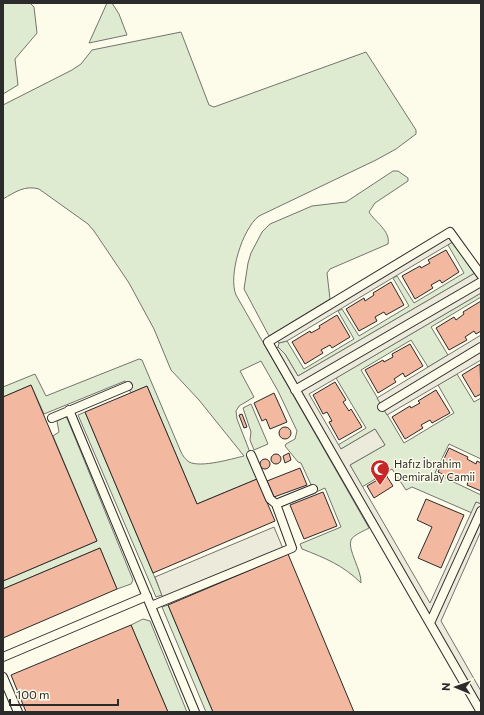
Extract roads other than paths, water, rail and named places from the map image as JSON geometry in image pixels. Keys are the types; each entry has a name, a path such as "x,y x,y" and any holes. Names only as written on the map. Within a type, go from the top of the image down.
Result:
{"street":[{"path":"481,275 450,232 268,342 481,712"},
{"path":"295,390 481,282"},
{"path":"382,407 481,347"},
{"path":"52,418 128,386"},
{"path":"69,410 195,712"},
{"path":"151,606 292,548 276,504 270,499 251,455"},
{"path":"276,504 313,489"},
{"path":"430,623 481,510"},
{"path":"3,657 147,596"},
{"path":"3,677 18,712"}],"place":[{"name":"Hafız İbrahim Demiralay Camii","path":"380,486"}]}
